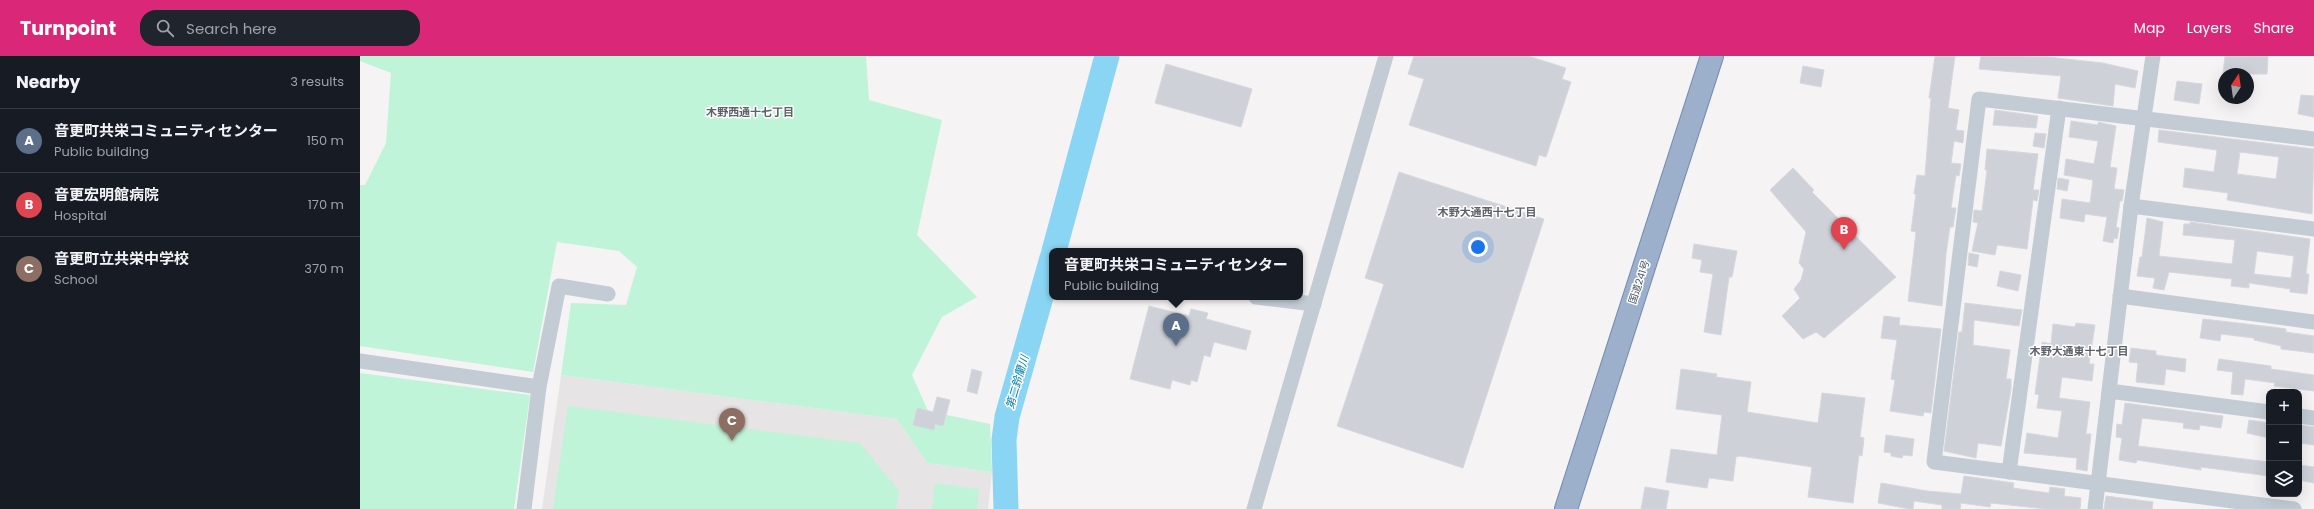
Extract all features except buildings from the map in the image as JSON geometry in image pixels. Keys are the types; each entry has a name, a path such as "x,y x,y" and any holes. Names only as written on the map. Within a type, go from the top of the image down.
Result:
{"highway":[{"name":"国道241号","path":"1566,509 1712,56"}],"street":[{"path":"1254,509 1386,56"},
{"path":"2095,509 2131,206 2153,56"},
{"path":"2294,509 1934,462 1979,98 2314,139"},
{"path":"2009,472 2059,108"},
{"path":"2131,206 2314,229"},
{"path":"524,509 539,388 559,286 608,294"},
{"path":"2120,296 2314,322"},
{"path":"1281,300 1314,304"},
{"path":"360,361 539,388"},
{"path":"2109,391 2266,412"},
{"path":"2302,416 2314,418"}],"shaded area":[{"path":"561,375 897,419 927,463 992,472 988,509 542,509"}],"green space":[{"path":"360,56 866,56 869,100 942,120 917,235 977,297 942,317 912,375 928,411 990,424 992,472 927,463 897,419 561,375 571,303 626,305 637,267 619,251 557,242 533,372 360,346 360,185 365,185 386,143 391,73 360,61"},
{"path":"360,373 530,395 514,509 360,509"},
{"path":"568,406 860,443 899,491 896,509 553,509"},
{"path":"935,483 979,489 977,509 932,509"}],"waterway":[{"name":"第二鈴蘭川","path":"1055,248 1107,56"},
{"name":"第二鈴蘭川","path":"1006,509 1004,440 1007,417 1049,269"}],"place":[{"name":"音更宏明館病院","path":"1844,250"},
{"name":"音更町共栄コミュニティセンター","path":"1176,346"},
{"name":"音更町立共栄中学校","path":"732,441"}],"district":[{"name":"木野西通十七丁目","path":"750,112"},
{"name":"木野大通西十七丁目","path":"1487,212"},
{"name":"木野大通東十七丁目","path":"2079,351"}]}
